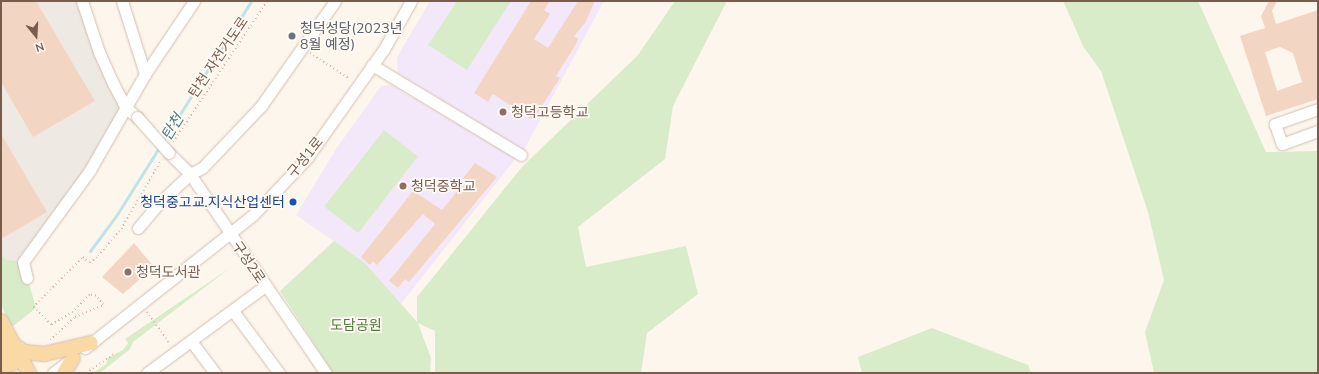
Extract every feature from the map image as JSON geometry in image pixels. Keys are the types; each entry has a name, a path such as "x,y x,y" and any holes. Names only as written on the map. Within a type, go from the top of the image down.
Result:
{"main road":[{"path":"1,321 10,360 29,373"},
{"path":"10,360 25,352 44,354 91,343"},
{"path":"64,373 72,358"}],"street":[{"path":"82,1 99,52 125,107"},
{"path":"122,1 145,74"},
{"path":"27,278 23,262 90,170 145,74 194,1"},
{"path":"138,228 160,202 190,174 202,168 244,124 302,49 335,1"},
{"name":"구성1로","path":"53,373 231,234 306,158 372,66 411,1"},
{"path":"372,66 521,155"},
{"name":"구성2로","path":"125,107 137,117 190,174 265,286 326,373"},
{"path":"1318,110 1276,124 1282,144 1318,131"},
{"path":"150,372 265,286"},
{"path":"233,311 279,373"},
{"path":"191,341 215,373"}],"path":[{"name":"탄천 자전거도로","path":"48,342 75,317 103,306 96,296 90,295 73,312 51,324 33,307 83,257 90,263 121,229 169,151 267,1"},
{"path":"302,49 358,85"},
{"path":"141,304 176,352"},
{"path":"86,373 116,353"}],"shaded area":[{"path":"1,1 82,1 125,107 90,170 23,262 5,259 1,252"},
{"name":"청덕고등학교","path":"430,1 604,1 524,150 398,73 397,57"},
{"name":"청덕중학교","path":"391,85 516,158 400,305 365,263 296,215 336,149 381,86"}],"green space":[{"path":"457,1 511,1 467,70 428,45"},
{"name":"도담공원","path":"675,1 727,1 673,106 665,159 578,227 586,267 686,246 698,294 647,333 641,373 435,373 435,331 418,323 431,358 430,373 333,373 280,291 334,241 365,263 417,322 417,297 522,167 638,55"},
{"path":"1063,1 1198,1 1266,152 1318,151 1318,373 1154,373 1145,332 1164,280 1148,212 1101,71 1084,48"},
{"path":"384,130 418,156 358,233 324,206"},
{"path":"1,252 5,259 23,262 36,308 12,327 1,305"},
{"path":"230,268 133,342 130,349 100,373 93,373 106,364 108,358 123,350 128,343 125,339"},
{"path":"932,328 1028,365 1031,373 862,373 858,357"}],"building":[{"path":"1,1 36,1 95,101 33,137 1,82"},
{"path":"531,1 550,1 544,10 550,14 534,39 548,48 578,1 595,1 585,23 574,36 578,39 556,76 560,78 533,120 493,94 488,102 474,93"},
{"path":"1269,1 1277,1 1272,11 1276,24 1318,10 1318,99 1266,116 1240,36 1265,28 1261,16","holes":["1280,47 1293,53 1302,82 1277,91 1265,52"]},
{"path":"1,134 47,212 3,238 1,234"},
{"path":"475,163 497,177 409,282 405,279 398,288 389,281 435,224 423,214 377,265 373,261 370,265 361,257 413,191 442,210 466,180 463,178"},
{"name":"청덕도서관","path":"134,243 154,267 123,294 102,277"}],"waterway":[{"name":"탄천","path":"163,141 251,1"},
{"name":"탄천","path":"90,251 116,216 160,146"}],"place":[{"name":"청덕성당(2023년 8월 예정)","path":"292,36"},
{"name":"청덕고등학교","path":"503,112"},
{"name":"청덕중학교","path":"403,186"},
{"name":"청덕중고교.지식산업센터","path":"293,202"},
{"name":"청덕도서관","path":"128,272"}]}
